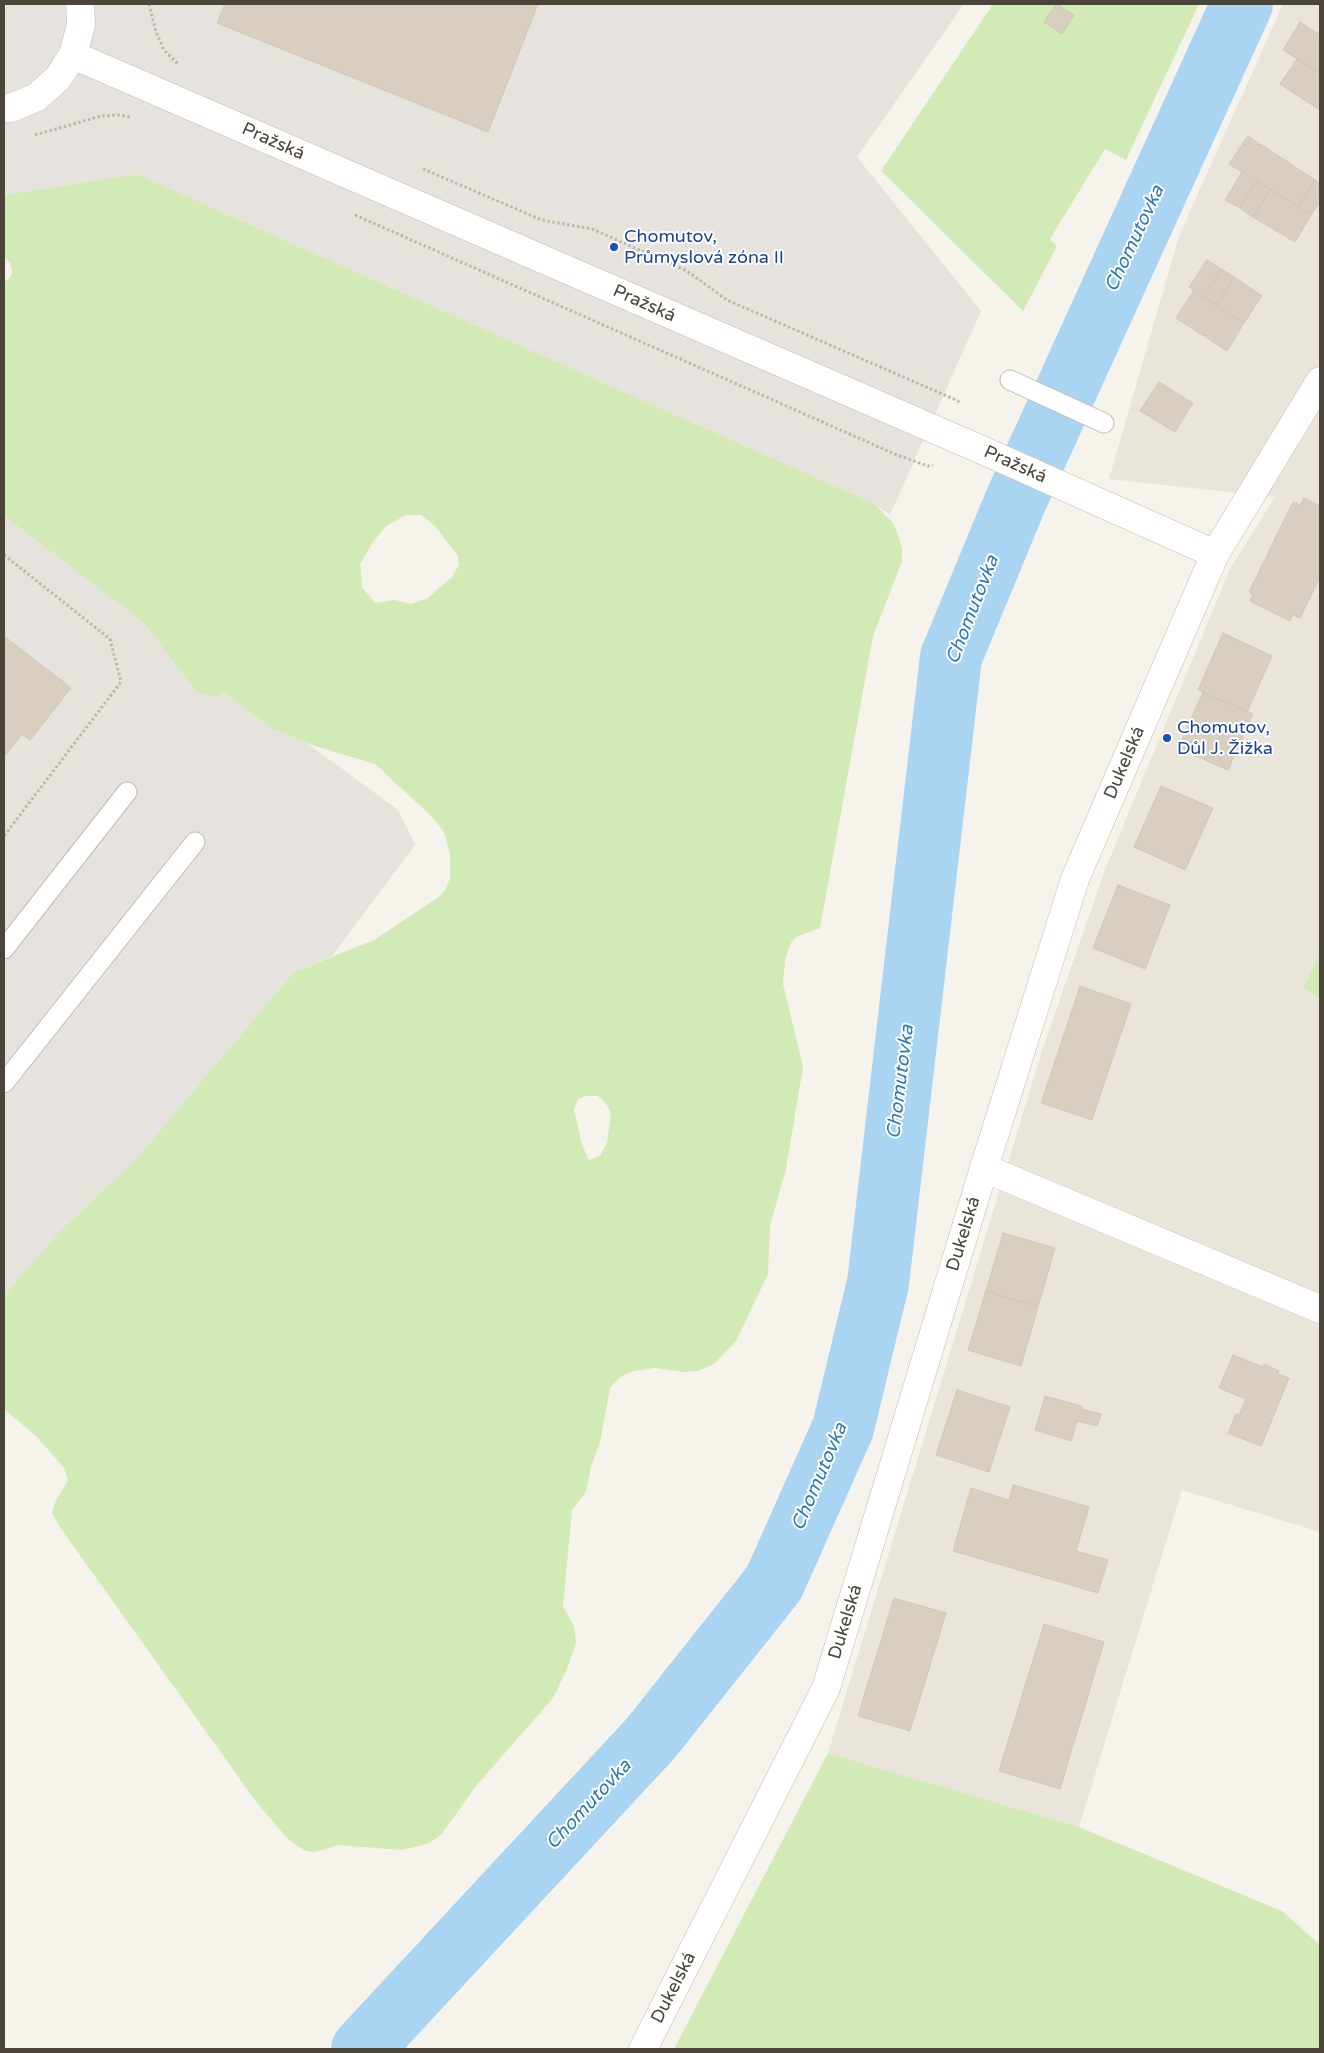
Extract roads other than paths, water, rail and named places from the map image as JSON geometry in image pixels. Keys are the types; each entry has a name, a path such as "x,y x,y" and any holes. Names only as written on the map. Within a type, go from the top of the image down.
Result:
{"street":[{"path":"4,108 11,108 37,97 58,78 73,55 81,26 80,4"},
{"name":"Pražská","path":"73,55 982,450 1214,554"},
{"name":"Dukelská","path":"643,2049 826,1688 984,1168 1076,879 1214,554 1320,381"},
{"path":"984,1168 1320,1309"}],"lane":[{"path":"1010,380 1104,423"},
{"path":"4,950 127,792"},
{"path":"4,1083 195,842"}],"waterway":[{"name":"Chomutovka","path":"362,2049 651,1738 774,1583 843,1428 878,1283 951,657 1016,500 1242,4"}],"place":[{"name":"Chomutov, Průmyslová zóna II","path":"614,247"},
{"name":"Chomutov, Důl J. Žižka","path":"1167,738"}]}
